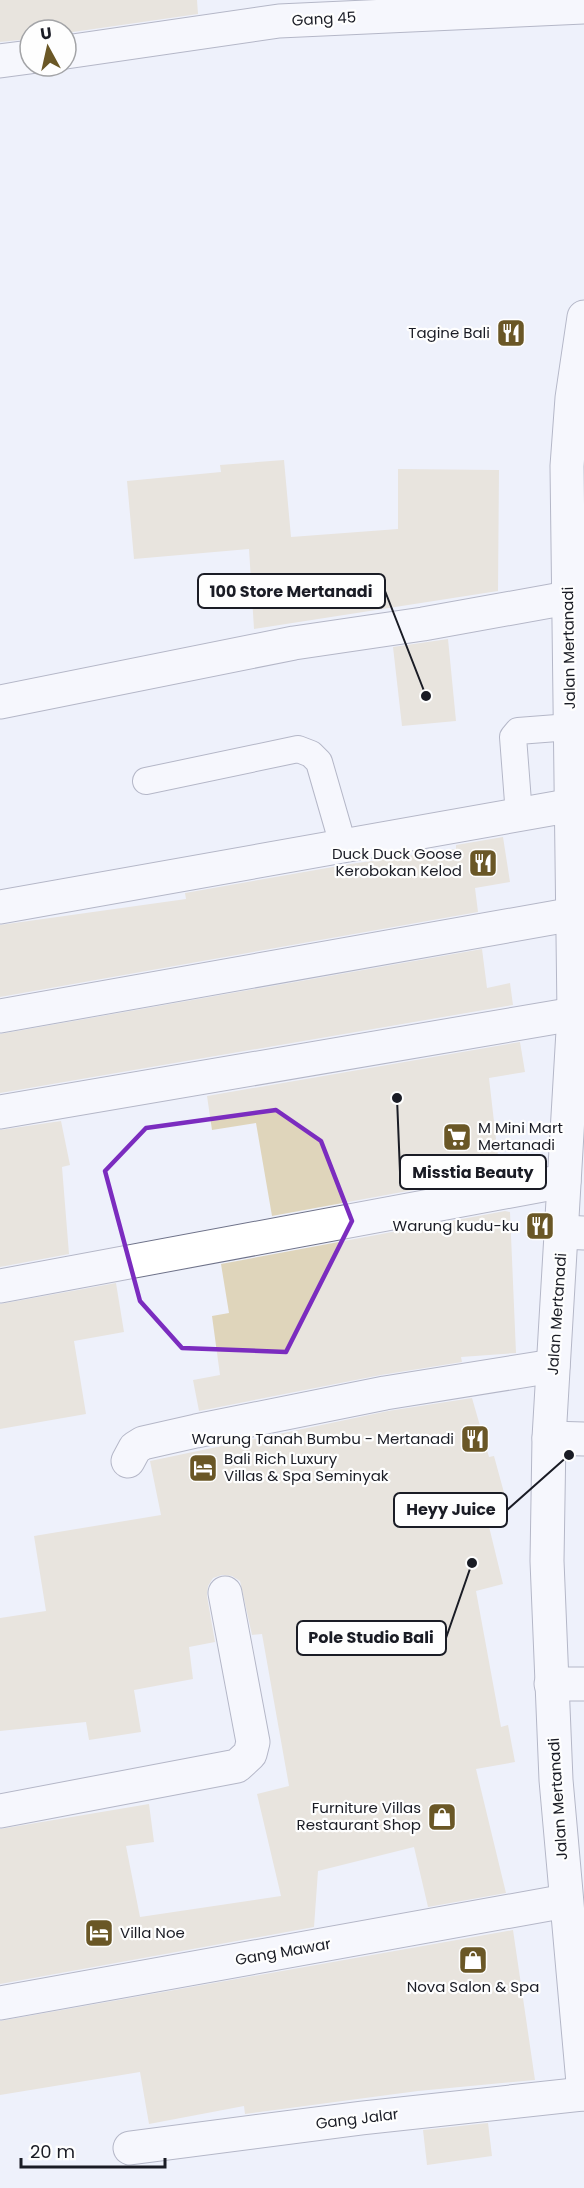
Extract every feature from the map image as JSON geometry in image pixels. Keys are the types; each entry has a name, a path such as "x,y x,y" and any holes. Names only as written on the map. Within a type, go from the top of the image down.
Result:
{"street":[{"name":"Gang 45","path":"78,50 279,21 584,7"},
{"path":"0,61 18,59"},
{"name":"Jalan Mertanadi","path":"584,317 572,398 567,466 576,597 570,727 579,914 564,1181 573,1233 553,1366 547,1561 551,1684 566,1901 584,2094"},
{"path":"0,702 294,643 423,624 576,597"},
{"path":"0,907 573,805"},
{"path":"0,1016 579,914"},
{"path":"0,1112 574,1014"},
{"path":"0,1286 564,1181"},
{"path":"128,1461 135,1448 143,1443 196,1431 385,1393 553,1366"},
{"path":"549,1438 584,1439"},
{"path":"0,1810 237,1766 245,1761 253,1742 225,1593"},
{"path":"551,1684 584,1684"},
{"name":"Gang Mawar","path":"0,2003 566,1901"},
{"name":"Gang Jalar","path":"130,2148 362,2118 584,2094"}],"lane":[{"path":"519,815 513,737 518,731 570,727"},
{"path":"146,781 298,749 311,754 319,762 343,845"}],"highlighted area":[{"path":"276,1110 321,1141 352,1221 286,1352 182,1348 140,1301 105,1171 146,1128"}],"building":[{"path":"0,0 197,0 198,14 78,31 78,18 18,18 18,40 0,42"},
{"path":"284,460 291,537 398,529 398,469 499,470 498,591 254,629 249,549 134,559 127,481 221,472 220,465"},
{"path":"448,639 456,721 402,726 393,647"},
{"path":"503,837 510,882 475,888 478,912 0,997 0,925 186,899 185,893 350,864 456,849 456,845"},
{"path":"482,949 487,988 510,983 513,1005 0,1093 0,1034"},
{"path":"520,1042 525,1072 489,1078 500,1174 272,1216 256,1123 212,1130 207,1096"},
{"path":"61,1121 70,1165 62,1167 69,1254 0,1267 0,1130"},
{"path":"505,1211 510,1212 516,1353 461,1357 462,1362 381,1375 199,1411 193,1380 220,1375 212,1316 229,1313 221,1264"},
{"path":"116,1283 124,1332 74,1341 86,1414 0,1429 0,1304"},
{"path":"472,1398 489,1457 494,1456 506,1500 484,1506 503,1584 476,1591 501,1727 508,1725 515,1762 476,1769 506,1893 428,1907 414,1847 318,1871 314,1927 0,1984 0,1829 149,1804 154,1842 126,1846 140,1917 281,1896 257,1794 289,1786 262,1634 252,1635 240,1581 232,1576 222,1575 213,1578 208,1586 207,1596 215,1642 189,1647 193,1679 134,1690 141,1732 89,1740 86,1722 0,1731 0,1618 46,1611 34,1536 161,1515 150,1461 388,1411"},
{"path":"513,1930 535,2080 418,2091 245,2114 244,2106 149,2124 140,2072 0,2095 0,2021"},
{"path":"488,2123 492,2156 427,2165 423,2130"}],"place":[{"name":"Tagine Bali","path":"511,333"},
{"name":"100 Store Mertanadi","path":"426,696"},
{"name":"Duck Duck Goose Kerobokan Kelod","path":"483,863"},
{"name":"Misstia Beauty","path":"397,1098"},
{"name":"M Mini Mart Mertanadi","path":"457,1137"},
{"name":"Warung kudu-ku","path":"540,1226"},
{"name":"Warung Tanah Bumbu - Mertanadi","path":"475,1439"},
{"name":"Heyy Juice","path":"569,1455"},
{"name":"Bali Rich Luxury Villas & Spa Seminyak","path":"203,1468"},
{"name":"Pole Studio Bali","path":"472,1563"},
{"name":"Furniture Villas Restaurant Shop","path":"442,1817"},
{"name":"Villa Noe","path":"99,1933"},
{"name":"Nova Salon & Spa","path":"473,1960"}]}
